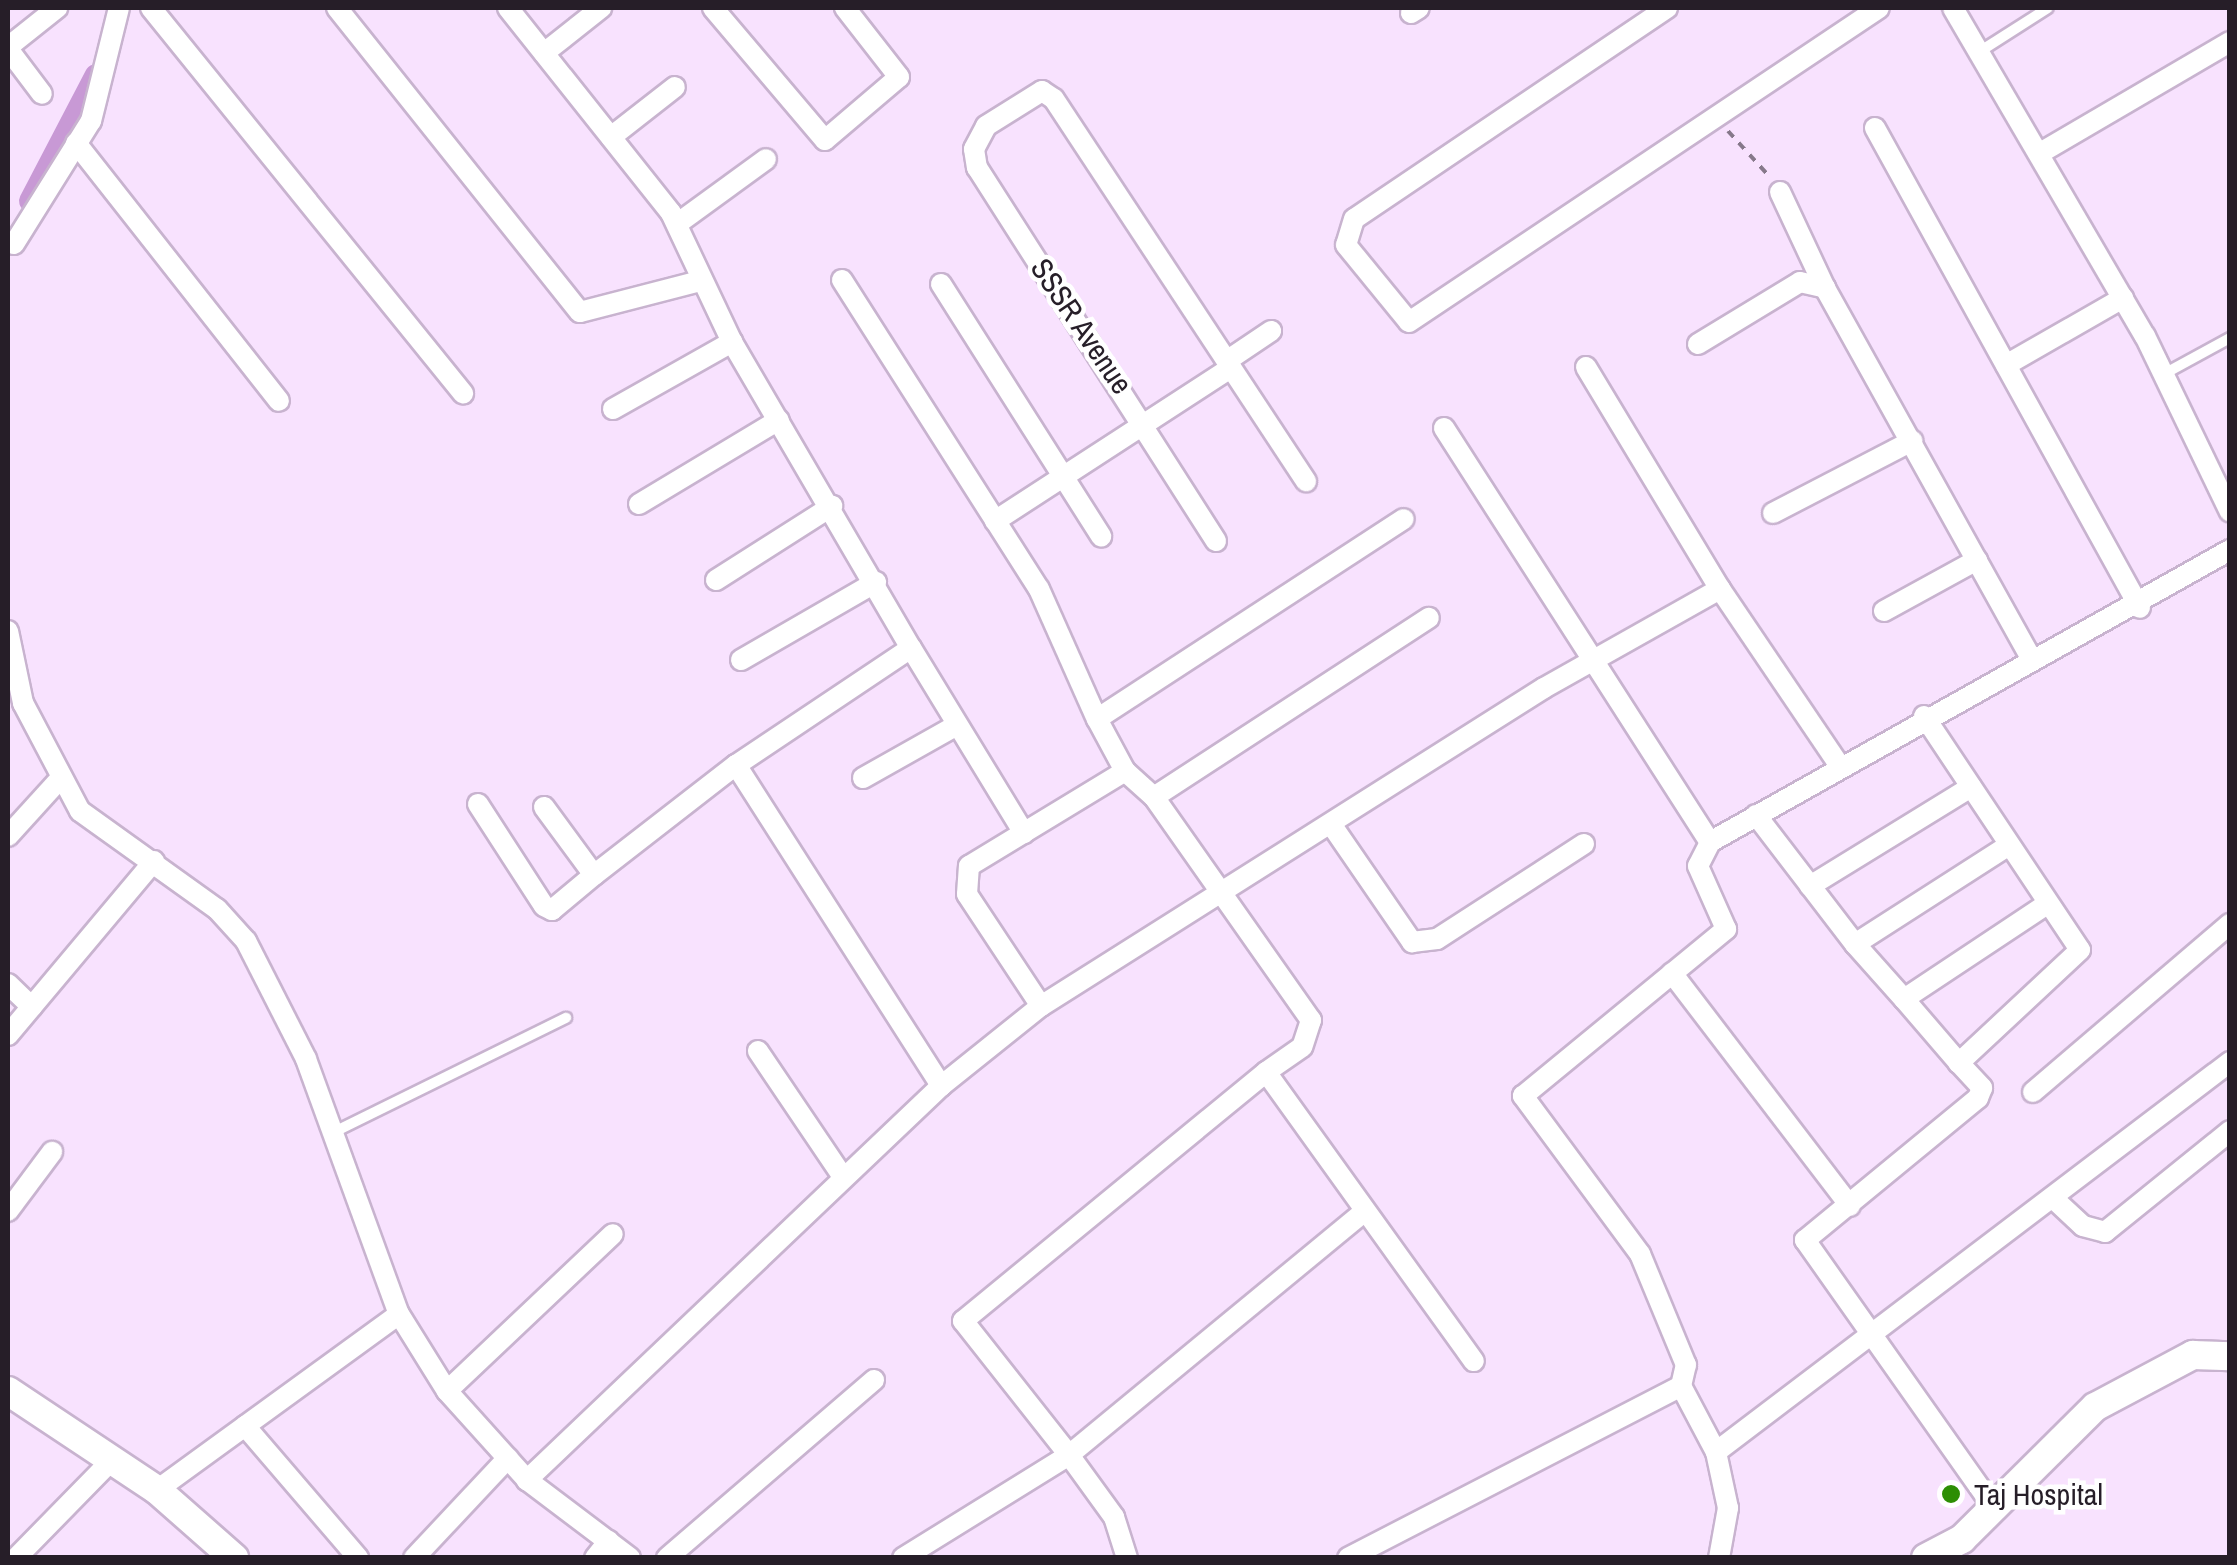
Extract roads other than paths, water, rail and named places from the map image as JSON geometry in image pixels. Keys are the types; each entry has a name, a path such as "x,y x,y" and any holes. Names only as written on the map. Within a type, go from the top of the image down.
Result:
{"street":[{"path":"42,94 8,48 57,8"},
{"path":"10,249 90,121 118,8"},
{"path":"151,8 463,393"},
{"path":"337,8 580,312 700,281"},
{"path":"508,8 677,224 700,281 732,342 1024,833"},
{"path":"544,53 601,8"},
{"path":"713,8 824,140 900,77 845,8"},
{"path":"1667,8 1354,219 1346,245 1408,322 1879,8"},
{"path":"1953,8 1982,50 2123,298 2230,512"},
{"path":"2040,153 2230,42"},
{"path":"611,137 676,86"},
{"name":"SSSR Avenue","path":"1216,540 1146,424 1017,229 974,149 986,126 1042,91 1228,360"},
{"path":"1875,128 2140,608"},
{"path":"76,143 279,400"},
{"path":"677,224 766,159"},
{"path":"1780,192 1824,288 2032,660"},
{"path":"842,280 1039,589 1097,720 1125,771 1154,798 1228,894 1312,1020 1302,1047 1266,1072 963,1320 1114,1517 1128,1558"},
{"path":"1698,344 1800,282 1824,288"},
{"path":"941,284 1101,536"},
{"path":"2006,365 2123,298"},
{"path":"1228,360 1271,331"},
{"path":"613,409 732,342"},
{"path":"996,521 1231,368 1228,360"},
{"path":"1228,360 1306,481"},
{"path":"1586,367 1720,588 1840,766"},
{"path":"639,504 779,420"},
{"path":"1444,428 1710,842"},
{"path":"1773,513 1912,441"},
{"path":"716,580 832,506"},
{"path":"1097,720 1404,520"},
{"path":"1719,1558 1728,1508 1716,1452 1681,1386 1686,1365 1640,1254 1524,1096 1726,929 1698,866 1710,842 1924,716 2140,608 2230,550"},
{"path":"1884,611 1977,560"},
{"path":"741,660 876,582"},
{"path":"527,1480 941,1086 1041,1006 1228,894 1591,661 1720,588"},
{"path":"1154,798 1429,618"},
{"path":"8,631 10,664 59,780 80,811 154,861 246,941 332,1133 399,1314 447,1391 527,1480 602,1549 630,1558"},
{"path":"478,804 544,906 552,910 736,765 911,648"},
{"path":"1924,716 2080,950 1960,1063"},
{"path":"863,778 957,725"},
{"path":"736,765 941,1086"},
{"path":"1041,1006 962,878 1024,833 1125,771"},
{"path":"8,836 59,780"},
{"path":"1810,886 1971,787"},
{"path":"544,807 594,875"},
{"path":"1756,815 1855,944 1982,1088 1978,1098 1804,1240 1874,1335 1881,1359 1995,1509"},
{"path":"1333,827 1412,942 1437,940 1584,844"},
{"path":"1855,944 2009,845"},
{"path":"8,1035 154,861"},
{"path":"1904,999 2048,904"},
{"path":"2032,1092 2230,924"},
{"path":"1672,974 1850,1206"},
{"path":"8,984 32,1008"},
{"path":"758,1051 844,1177"},
{"path":"1716,1452 2054,1200 2230,1062"},
{"path":"1266,1072 1474,1362"},
{"path":"2054,1200 2083,1226 2104,1232 2230,1131"},
{"path":"8,1211 52,1152"},
{"path":"903,1558 1069,1455 1364,1212"},
{"path":"447,1391 614,1234"},
{"path":"157,1490 399,1314"},
{"path":"1926,1558 1995,1509 2094,1407 2193,1355 2230,1356"},
{"path":"667,1558 874,1380"},
{"path":"1348,1558 1681,1386"},
{"path":"11,1398 157,1490 234,1558"},
{"path":"245,1426 358,1558"},
{"path":"414,1558 508,1458"},
{"path":"16,1558 112,1460"}],"lane":[{"path":"1982,50 2048,8"},
{"path":"2163,374 2230,338"},
{"path":"332,1133 566,1018"}],"waterway":[{"path":"30,201 96,75"}],"place":[{"name":"Taj Hospital","path":"1951,1494"}]}
